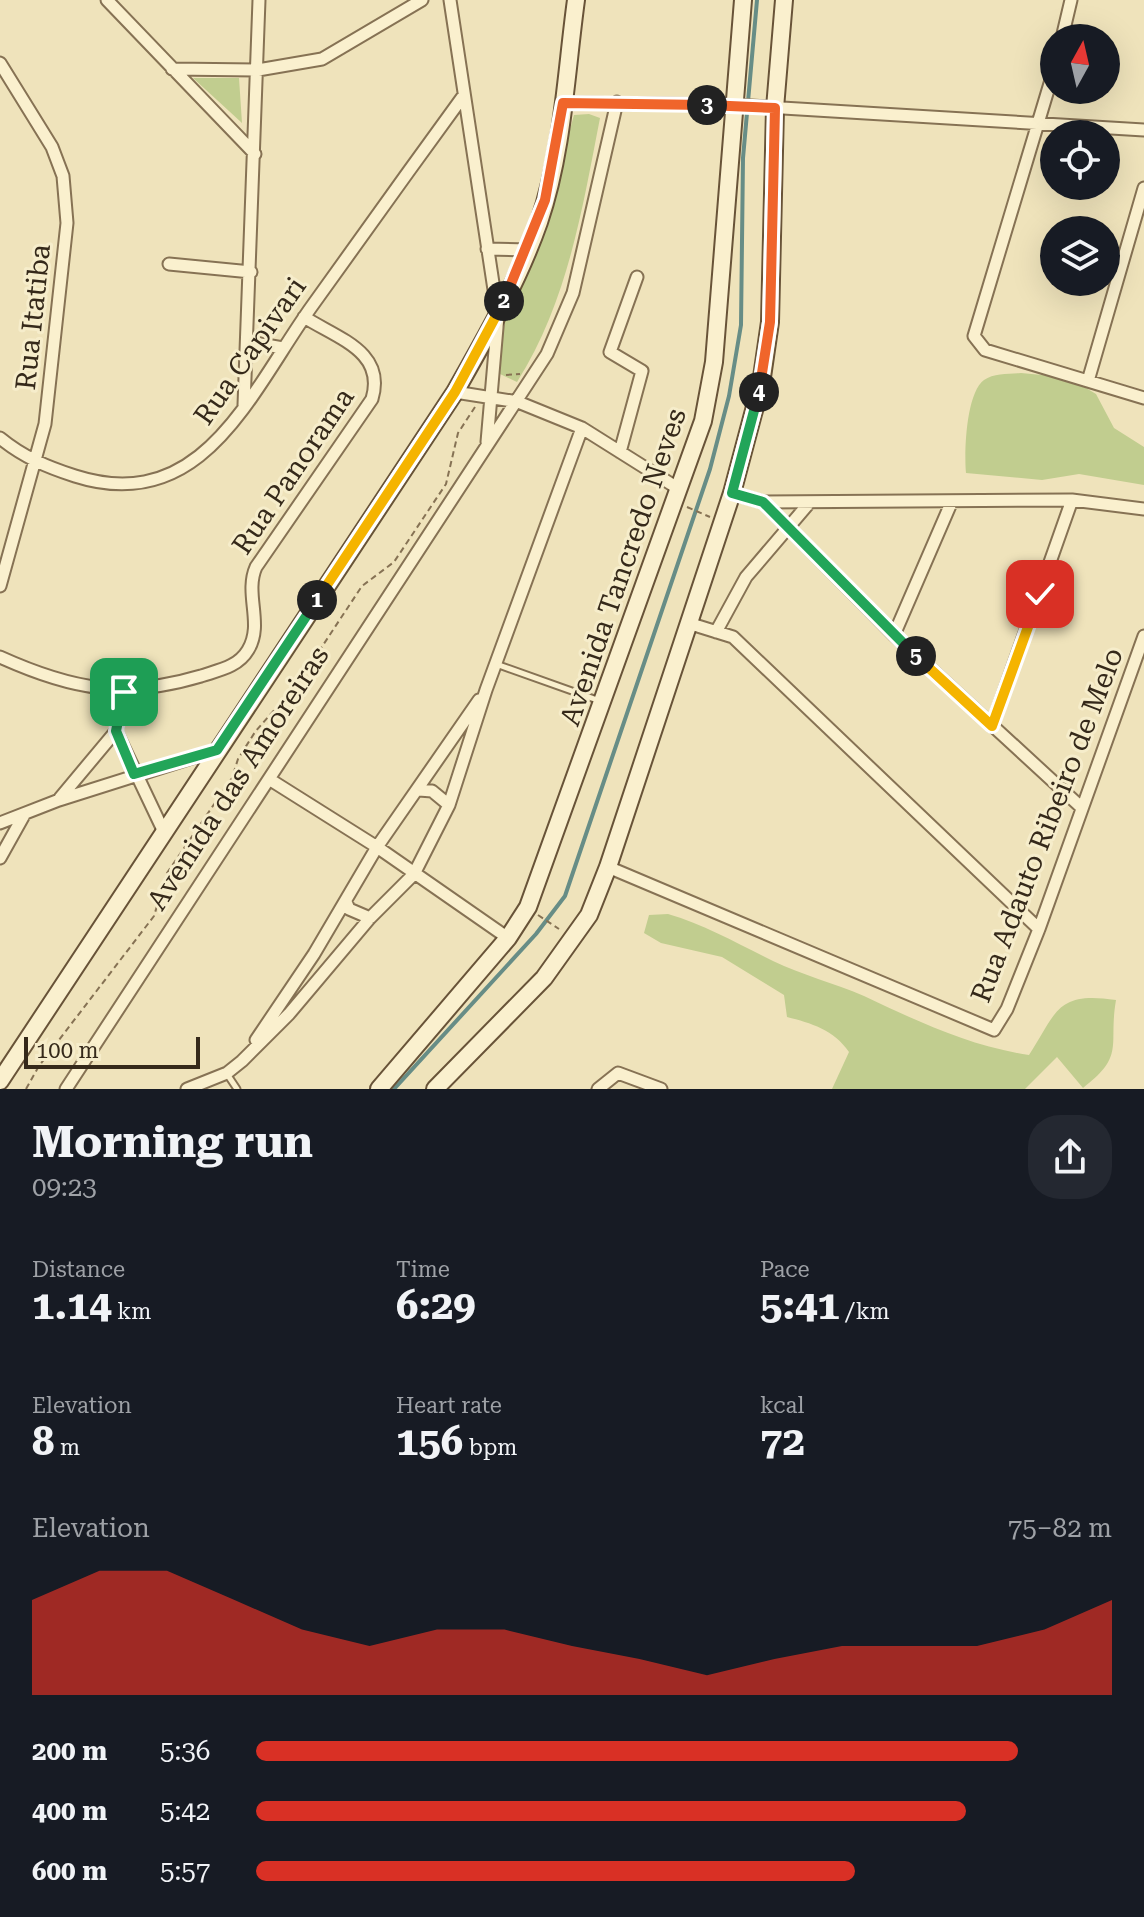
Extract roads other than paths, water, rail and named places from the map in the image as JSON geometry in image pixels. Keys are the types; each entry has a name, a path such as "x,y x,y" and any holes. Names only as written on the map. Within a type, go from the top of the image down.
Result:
{"main road":[{"name":"Avenida das Amoreiras","path":"0,1081 455,392 498,316 528,250 551,177 576,0"},
{"name":"Avenida Tancredo Neves","path":"379,1089 508,938 528,907 681,498 712,377 738,106 743,0"},
{"path":"435,1089 544,978 589,915 608,867 732,493 761,384 770,322 770,107 784,0"}],"street":[{"path":"107,0 255,154"},
{"path":"244,406 249,342 259,0"},
{"path":"172,69 258,70 322,59 422,0"},
{"path":"450,0 498,316 487,447"},
{"path":"1065,24 1071,0"},
{"name":"Rua Itatiba","path":"0,63 52,147 63,176 67,223 47,411 37,463 0,586"},
{"name":"Rua Capivari","path":"0,438 37,463 109,485 153,481 189,465 221,439 304,317 464,95"},
{"name":"Avenida das Amoreiras","path":"66,1089 547,354 573,293 617,102"},
{"path":"563,103 770,107 1144,130"},
{"path":"1043,104 974,336 985,350 1144,398"},
{"path":"1088,381 1144,188"},
{"path":"487,249 528,250"},
{"path":"169,264 251,272"},
{"path":"620,452 642,371 610,352 637,277"},
{"name":"Rua Panorama","path":"124,692 160,688 231,667 247,653 254,638 250,591 256,567 372,399 377,382 374,365 304,317"},
{"path":"249,342 283,348"},
{"path":"455,392 518,402 582,428 681,498"},
{"path":"187,1089 227,1073 242,1061 289,1014 370,918 414,874 449,805 495,664 582,428"},
{"path":"732,493 763,502 1072,500 1144,509"},
{"path":"992,726 1072,500"},
{"path":"894,635 952,501"},
{"path":"763,502 894,635 1082,808"},
{"path":"716,632 746,577 810,502"},
{"path":"688,623 733,637 1039,929"},
{"name":"Rua Adauto Ribeiro de Melo","path":"608,867 994,1030 1007,1009 1039,929 1144,636"},
{"path":"0,657 63,681 124,692 116,731 59,800"},
{"path":"242,1061 346,902 377,847 486,690"},
{"path":"116,731 163,830"},
{"path":"0,823 134,774 217,750"},
{"path":"269,779 377,847 508,938"},
{"path":"419,790 432,791 449,805"},
{"path":"0,858 24,815"},
{"path":"346,902 349,909 370,918"},
{"path":"598,1089 618,1073 661,1089"}],"lane":[{"path":"495,664 604,703"},
{"path":"227,1073 237,1089"}],"waterway":[{"path":"394,1089 536,934 565,896 710,469 729,396 741,325 743,158 757,0"}]}
